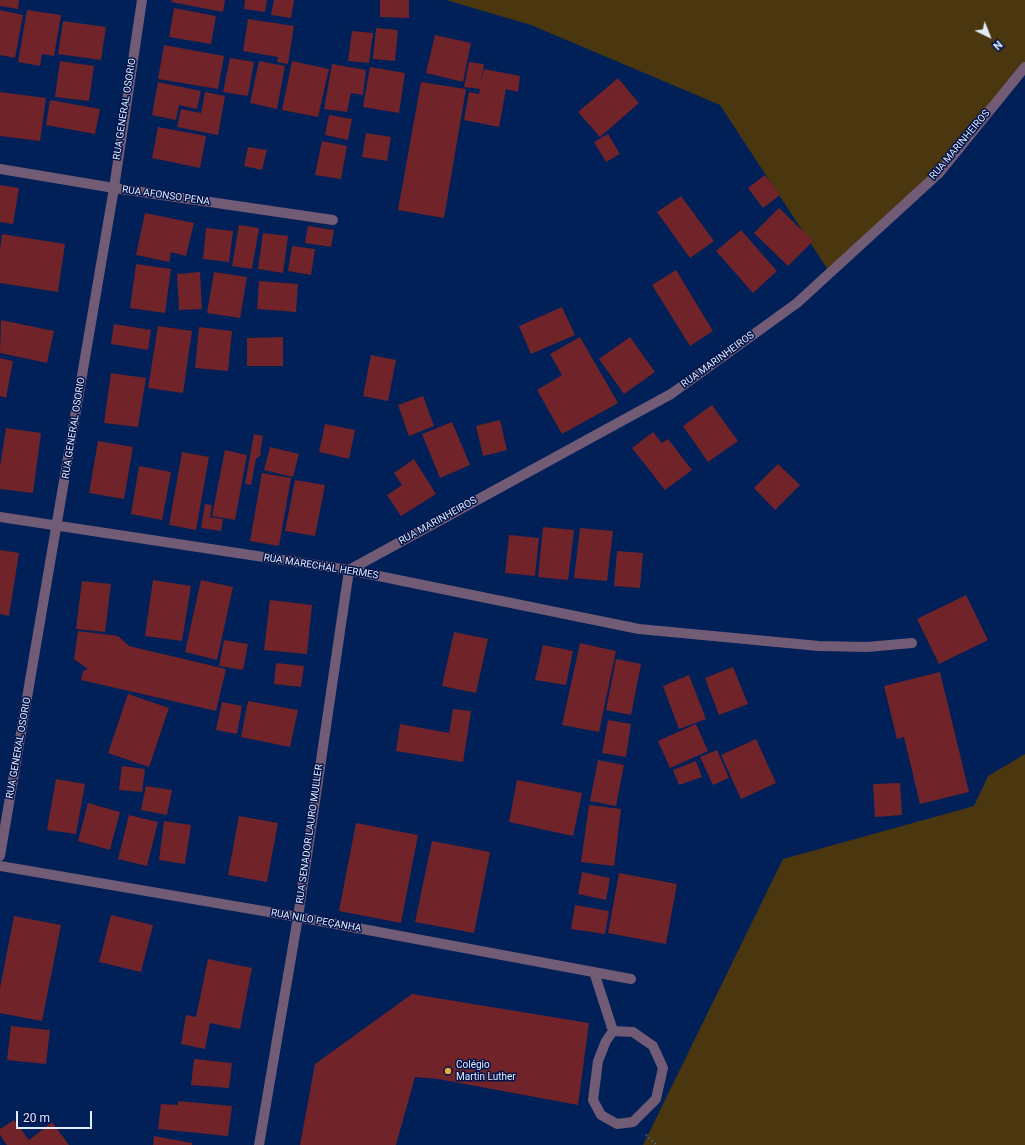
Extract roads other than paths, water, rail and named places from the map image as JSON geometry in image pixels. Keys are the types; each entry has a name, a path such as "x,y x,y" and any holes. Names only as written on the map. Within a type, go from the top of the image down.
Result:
{"street":[{"name":"RUA GENERAL OSORIO","path":"0,856 114,188 142,0"},
{"name":"RUA MARINHEIROS","path":"349,570 671,394 797,303 939,172 1025,67"},
{"name":"RUA AFONSO PENA","path":"0,169 114,188 333,220"},
{"name":"RUA MARECHAL HERMES","path":"0,517 349,570 639,629 819,646 867,647 912,643"},
{"name":"RUA SENADOR LAURO MULLER","path":"259,1145 298,917 349,570"},
{"name":"RUA NILO PEÇANHA","path":"0,866 298,917 632,979"},
{"path":"594,972 613,1031"},
{"path":"613,1031 633,1032 653,1046 663,1068 656,1099 633,1122 617,1124 601,1115 593,1100 598,1061 606,1041 613,1031"}],"place":[{"name":"Colégio Martin Luther","path":"448,1071"}]}
